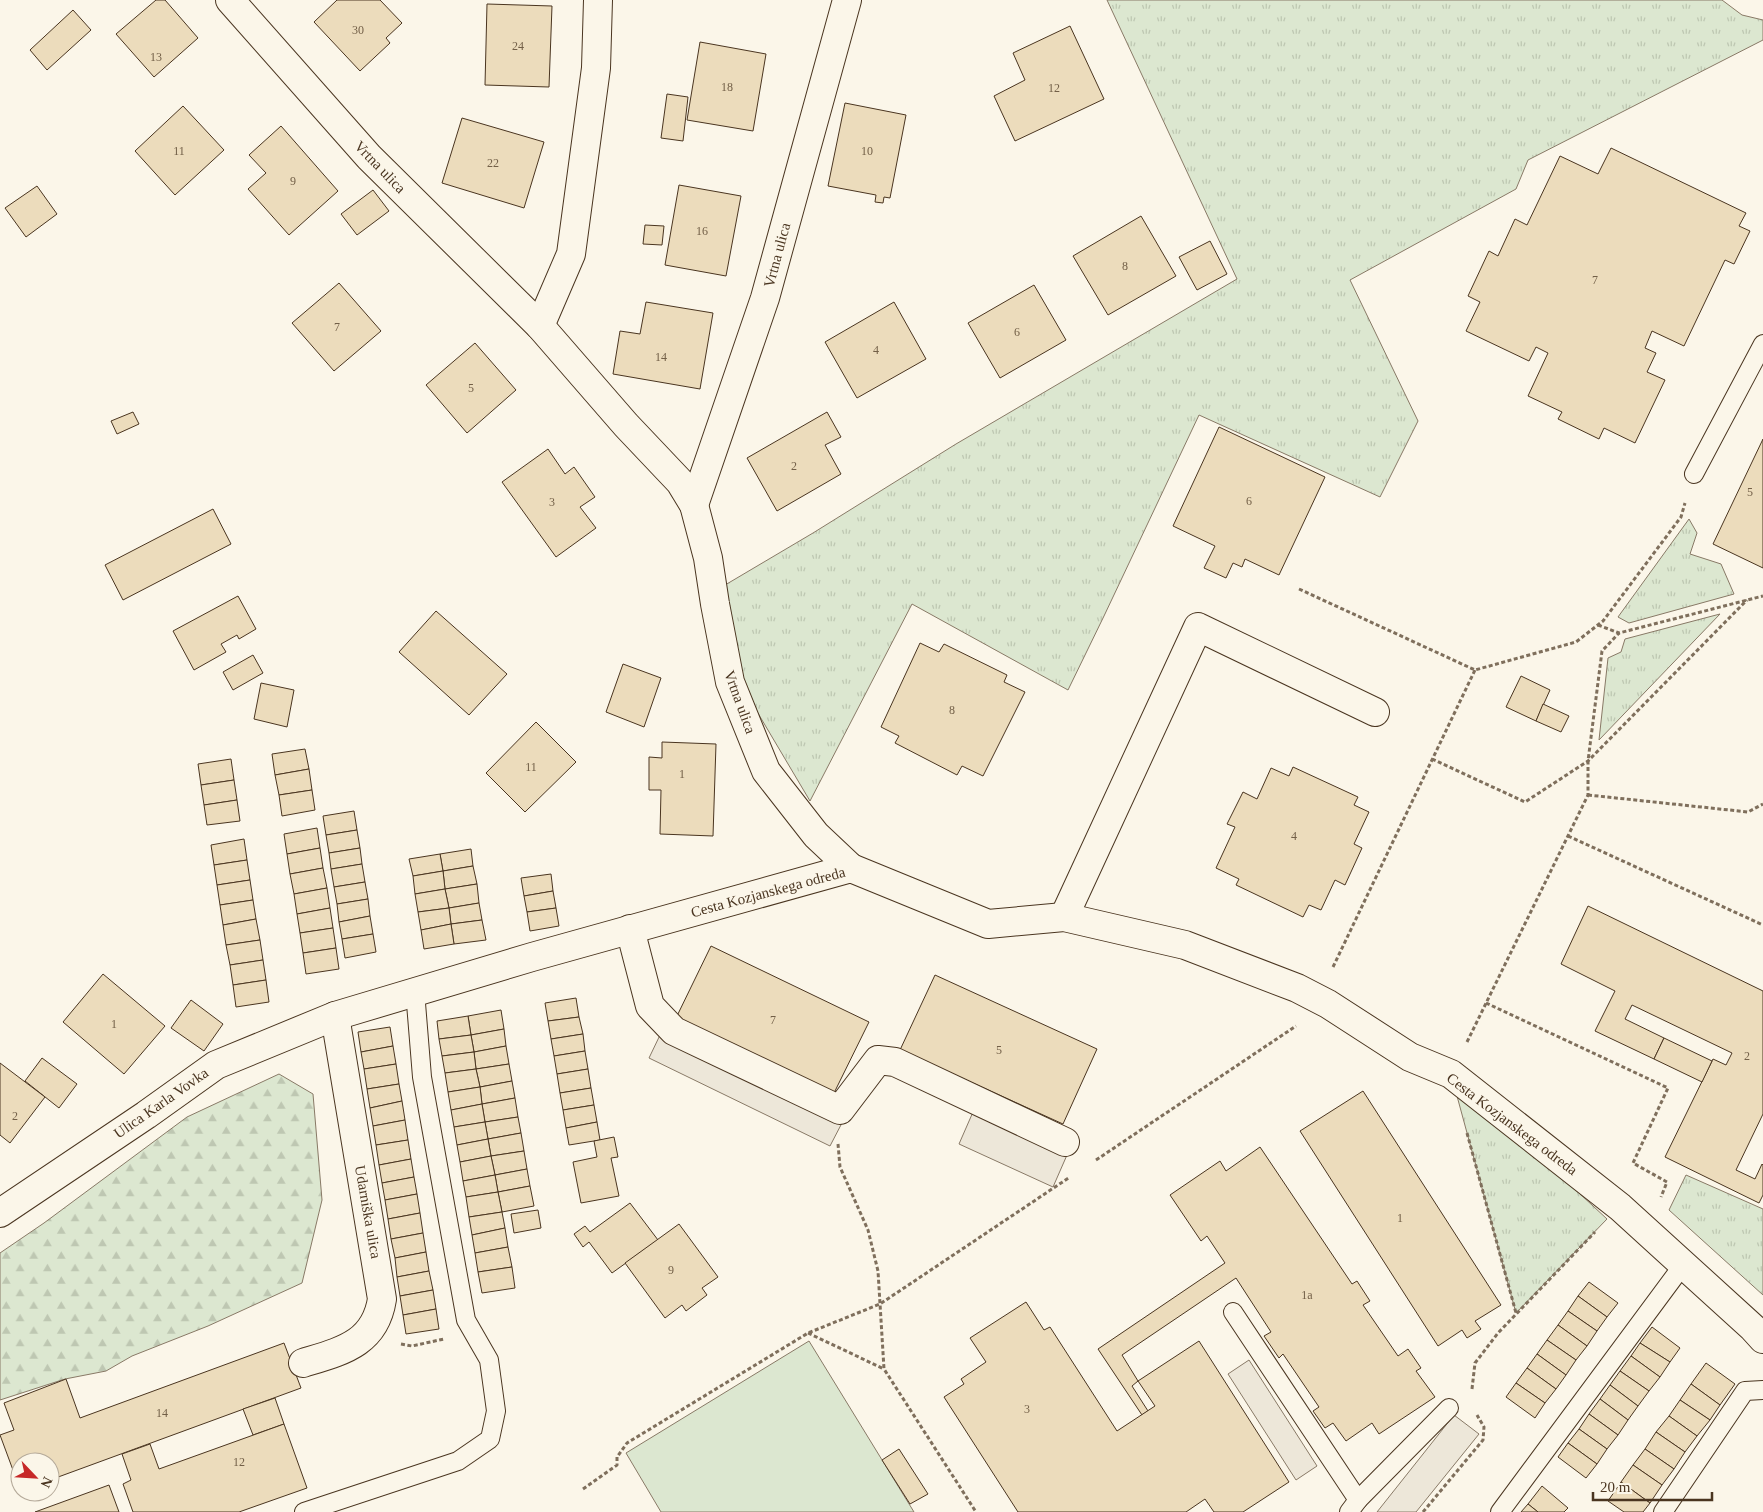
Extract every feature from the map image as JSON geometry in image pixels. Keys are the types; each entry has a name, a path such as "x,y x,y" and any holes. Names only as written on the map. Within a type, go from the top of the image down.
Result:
{"street":[{"name":"Vrtna ulica","path":"230,0 369,157 540,326 620,418 680,482 694,505 708,558 730,682 766,771 816,835 851,868"},
{"path":"540,326 571,254 596,68 598,0"},
{"name":"Vrtna ulica","path":"694,505 765,298 847,0"},
{"path":"1064,917 1198,627 1375,712"},
{"name":"Cesta Kozjanskega odreda","path":"335,1016 630,929 851,868 988,924 1064,917 1185,945 1297,988 1323,1002 1410,1057 1451,1074 1620,1207 1763,1339"},
{"path":"630,929 650,1006 674,1030 840,1110 878,1060 895,1062 1066,1142"},
{"name":"Ulica Karla Vovka","path":"0,1213 146,1115 216,1065 335,1016"},
{"name":"Udarniška ulica","path":"303,1363 347,1349 371,1330 380,1313 382,1299 335,1016"}],"lane":[{"path":"1694,474 1763,344"},
{"path":"304,1512 458,1461 490,1439 496,1410 489,1360 466,1320 422,1077 415,992"},
{"path":"1500,1512 1683,1265"},
{"path":"1232,1312 1353,1506 1449,1408"},
{"path":"1663,1512 1746,1392 1763,1390"}],"path":[{"path":"1299,589 1475,670 1576,642 1603,621 1681,517 1694,474"},
{"path":"1451,1074 1588,794 1588,761 1602,652 1619,633 1763,596"},
{"path":"1432,759 1525,802 1588,761 1747,600"},
{"path":"1597,625 1619,633"},
{"path":"1096,1160 1323,1002 1432,759 1475,670"},
{"path":"1588,794 1748,812 1763,804"},
{"path":"1568,836 1763,925"},
{"path":"1486,1003 1668,1088 1633,1163 1668,1182 1660,1198"},
{"path":"1467,1132 1516,1313"},
{"path":"842,1137 838,1144 840,1168 868,1230 878,1271 884,1369 976,1512"},
{"path":"583,1489 617,1465 617,1457 627,1443 808,1333 880,1304 1071,1176"},
{"path":"1471,1397 1475,1363 1498,1332 1620,1207"},
{"path":"371,1330 392,1342 412,1346 473,1333"},
{"path":"808,1333 884,1369"},
{"path":"1423,1512 1483,1440 1484,1427 1474,1412"}],"green space":[{"path":"1107,0 1722,0 1742,15 1763,20 1763,40 1528,160 1516,189 1350,280 1418,421 1380,497 1199,415 1068,690 912,604 810,801 746,693 720,588 956,444 1237,279"},
{"path":"1689,519 1697,533 1690,554 1721,564 1734,594 1629,623 1618,617"},
{"path":"1720,614 1599,740 1608,658 1621,652 1625,639"},
{"path":"279,1074 313,1094 322,1200 302,1283 208,1326 132,1356 106,1371 65,1379 0,1400 0,1253 44,1223 187,1117"},
{"path":"1451,1074 1607,1219 1516,1313"},
{"path":"1686,1175 1763,1209 1763,1295 1669,1210"},
{"path":"809,1341 914,1512 661,1512 626,1453"}],"shaded area":[{"path":"661,1033 843,1121 830,1146 649,1058"},
{"path":"973,1112 1067,1155 1053,1187 959,1144"},
{"path":"1249,1360 1317,1466 1296,1480 1228,1374"},
{"path":"1454,1415 1479,1434 1416,1512 1377,1512"}],"building":[{"path":"156,0 165,0 198,38 154,77 116,34"},
{"path":"337,0 380,0 402,23 386,38 390,43 360,71 314,22"},
{"path":"487,4 552,6 549,87 485,85"},
{"path":"73,10 91,30 47,70 30,50"},
{"path":"1070,26 1104,99 1015,141 994,96 1025,80 1013,53"},
{"path":"700,42 766,54 753,131 687,120"},
{"path":"667,94 688,97 683,141 661,138"},
{"path":"845,103 906,115 890,198 884,197 883,203 875,202 876,195 828,186"},
{"path":"183,106 224,150 175,195 135,151"},
{"path":"462,118 544,142 524,208 442,183"},
{"path":"281,126 338,191 289,235 248,189 266,173 249,155"},
{"path":"1611,148 1746,213 1739,226 1750,231 1734,264 1725,260 1684,346 1652,331 1645,348 1656,353 1647,372 1665,380 1635,443 1604,428 1599,439 1558,419 1562,412 1528,396 1548,353 1536,347 1529,361 1466,331 1480,302 1468,296 1489,251 1498,256 1515,219 1527,225 1560,156 1598,174"},
{"path":"679,185 741,196 726,276 665,265"},
{"path":"37,186 57,214 26,237 5,208"},
{"path":"373,190 389,211 357,235 341,214"},
{"path":"1141,216 1176,276 1108,315 1073,256"},
{"path":"645,225 664,226 662,245 643,244"},
{"path":"1210,241 1227,274 1197,290 1179,257"},
{"path":"339,283 381,331 334,371 292,323"},
{"path":"1034,285 1066,340 1000,378 968,323"},
{"path":"646,302 713,313 700,389 613,374 620,331 640,334"},
{"path":"894,302 926,359 857,398 825,342"},
{"path":"475,343 516,390 467,433 426,385"},
{"path":"133,412 139,424 117,434 111,421"},
{"path":"827,412 841,437 825,445 841,474 777,511 747,458"},
{"path":"1219,427 1325,477 1279,575 1245,559 1242,567 1233,563 1226,578 1204,568 1215,546 1173,526"},
{"path":"1763,439 1763,568 1713,544"},
{"path":"548,449 565,474 574,467 595,497 580,507 596,528 556,557 502,482"},
{"path":"213,509 231,544 123,600 105,565"},
{"path":"238,596 256,629 239,639 237,635 221,644 226,652 194,670 173,631"},
{"path":"436,611 507,674 469,715 399,652"},
{"path":"920,643 939,652 944,644 1007,675 1004,682 1025,692 983,776 962,766 957,775 895,743 899,736 881,727"},
{"path":"253,655 263,673 233,690 223,672"},
{"path":"623,664 661,678 644,727 606,712"},
{"path":"1521,676 1550,690 1536,721 1506,707"},
{"path":"261,683 294,690 287,727 254,719"},
{"path":"1543,704 1569,716 1561,732 1536,721"},
{"path":"536,722 576,762 525,812 486,773"},
{"path":"662,742 716,744 713,836 660,834 661,790 649,790 649,757 662,758"},
{"path":"305,749 309,769 275,775 272,754"},
{"path":"231,759 234,780 201,785 198,764"},
{"path":"1293,767 1358,797 1354,805 1369,812 1354,844 1362,848 1345,885 1335,880 1321,910 1309,905 1303,917 1236,885 1239,879 1216,868 1235,827 1227,824 1243,792 1257,799 1271,768 1289,776"},
{"path":"309,769 312,790 279,795 275,775"},
{"path":"234,780 237,800 204,805 201,785"},
{"path":"312,790 315,810 282,816 279,795"},
{"path":"237,800 240,821 207,825 204,805"},
{"path":"354,811 357,830 326,835 323,816"},
{"path":"317,828 320,848 287,854 284,834"},
{"path":"357,830 360,848 329,853 326,835"},
{"path":"244,839 247,860 214,865 211,845"},
{"path":"320,848 323,868 290,874 287,854"},
{"path":"360,848 362,864 331,869 329,853"},
{"path":"471,849 473,866 443,871 440,854"},
{"path":"440,854 443,871 413,876 409,859"},
{"path":"247,860 250,880 217,885 214,865"},
{"path":"362,864 365,882 334,887 331,869"},
{"path":"473,866 477,884 445,889 443,871"},
{"path":"323,868 327,888 294,894 290,874"},
{"path":"443,871 445,889 415,894 413,876"},
{"path":"551,874 553,891 524,896 521,878"},
{"path":"250,880 253,900 220,905 217,885"},
{"path":"365,882 368,899 337,904 334,887"},
{"path":"477,884 479,903 449,908 445,889"},
{"path":"327,888 330,908 297,914 294,894"},
{"path":"445,889 449,908 418,912 415,894"},
{"path":"553,891 556,908 527,912 524,896"},
{"path":"368,899 370,916 339,922 337,904"},
{"path":"253,900 256,919 223,925 220,905"},
{"path":"479,903 482,920 451,924 449,908"},
{"path":"1588,906 1763,991 1763,1114 1736,1170 1755,1179 1763,1165 1763,1195 1759,1203 1665,1157 1713,1059 1726,1065 1732,1053 1632,1005 1625,1019 1664,1038 1654,1059 1595,1031 1615,991 1561,964"},
{"path":"330,908 333,928 300,933 297,914"},
{"path":"449,908 451,924 421,930 418,912"},
{"path":"556,908 559,926 530,931 527,912"},
{"path":"370,916 373,934 342,939 339,922"},
{"path":"256,919 260,940 226,945 223,925"},
{"path":"482,920 486,940 454,944 451,924"},
{"path":"451,924 454,944 424,949 421,930"},
{"path":"333,928 336,948 303,953 300,933"},
{"path":"373,934 376,952 345,958 342,939"},
{"path":"260,940 263,960 230,965 226,945"},
{"path":"711,946 869,1022 834,1093 676,1018"},
{"path":"336,948 339,969 306,974 303,953"},
{"path":"263,960 266,980 233,985 230,965"},
{"path":"103,974 165,1026 124,1074 63,1022"},
{"path":"935,975 1097,1049 1063,1124 900,1050"},
{"path":"266,980 269,1002 236,1007 233,985"},
{"path":"576,998 579,1017 548,1021 545,1003"},
{"path":"191,1000 223,1024 204,1051 171,1028"},
{"path":"501,1010 504,1029 471,1035 468,1016"},
{"path":"468,1016 471,1035 439,1039 437,1021"},
{"path":"579,1017 583,1034 551,1039 548,1021"},
{"path":"390,1027 393,1046 361,1052 358,1032"},
{"path":"504,1029 506,1046 474,1052 471,1035"},
{"path":"583,1034 585,1051 554,1056 551,1039"},
{"path":"471,1035 474,1052 442,1056 439,1039"},
{"path":"1664,1038 1712,1061 1702,1082 1654,1059"},
{"path":"393,1046 396,1064 364,1069 361,1052"},
{"path":"506,1046 509,1064 476,1069 474,1052"},
{"path":"585,1051 588,1069 557,1074 554,1056"},
{"path":"474,1052 476,1069 445,1073 442,1056"},
{"path":"42,1058 77,1084 59,1108 25,1081"},
{"path":"0,1063 45,1097 10,1143 0,1135"},
{"path":"396,1064 399,1084 367,1089 364,1069"},
{"path":"509,1064 512,1081 480,1087 476,1069"},
{"path":"476,1069 480,1087 448,1092 445,1073"},
{"path":"588,1069 591,1088 560,1093 557,1074"},
{"path":"512,1081 515,1098 482,1104 480,1087"},
{"path":"399,1084 402,1101 370,1108 367,1089"},
{"path":"480,1087 482,1104 451,1110 448,1092"},
{"path":"591,1088 594,1105 563,1110 560,1093"},
{"path":"1363,1091 1501,1305 1475,1321 1481,1329 1467,1338 1462,1330 1438,1346 1300,1131"},
{"path":"515,1098 518,1117 485,1122 482,1104"},
{"path":"402,1101 405,1120 373,1126 370,1108"},
{"path":"482,1104 485,1122 454,1127 451,1110"},
{"path":"594,1105 597,1122 566,1128 563,1110"},
{"path":"518,1117 521,1133 488,1139 485,1122"},
{"path":"405,1120 408,1140 376,1145 373,1126"},
{"path":"485,1122 488,1139 457,1145 454,1127"},
{"path":"597,1122 600,1140 569,1145 566,1128"},
{"path":"521,1133 524,1151 491,1156 488,1139"},
{"path":"614,1137 618,1157 611,1158 619,1196 581,1203 573,1162 597,1157 594,1141"},
{"path":"488,1139 491,1156 460,1162 457,1145"},
{"path":"408,1140 411,1159 379,1165 376,1145"},
{"path":"1260,1147 1352,1284 1357,1281 1370,1301 1363,1305 1398,1356 1408,1349 1421,1368 1416,1371 1435,1397 1379,1434 1372,1423 1346,1441 1333,1423 1325,1428 1313,1411 1319,1407 1283,1354 1279,1358 1264,1336 1271,1332 1236,1278 1122,1355 1138,1381 1132,1386 1148,1411 1142,1415 1098,1349 1225,1263 1207,1236 1201,1241 1170,1195 1220,1161 1226,1171"},
{"path":"524,1151 527,1169 495,1175 491,1156"},
{"path":"491,1156 495,1175 463,1181 460,1162"},
{"path":"411,1159 414,1177 382,1183 379,1165"},
{"path":"527,1169 530,1186 498,1192 495,1175"},
{"path":"495,1175 498,1192 466,1197 463,1181"},
{"path":"414,1177 417,1194 385,1200 382,1183"},
{"path":"530,1186 534,1206 502,1212 498,1192"},
{"path":"498,1192 502,1212 469,1217 466,1197"},
{"path":"417,1194 420,1213 388,1219 385,1200"},
{"path":"630,1203 658,1240 612,1273 589,1242 583,1247 574,1234 585,1226 590,1232"},
{"path":"538,1210 541,1228 514,1233 511,1214"},
{"path":"502,1212 505,1228 472,1235 469,1217"},
{"path":"420,1213 423,1233 391,1239 388,1219"},
{"path":"679,1224 718,1277 702,1288 707,1295 686,1311 682,1305 665,1318 625,1263"},
{"path":"505,1228 508,1247 475,1253 472,1235"},
{"path":"423,1233 426,1252 395,1258 391,1239"},
{"path":"508,1247 512,1267 478,1272 475,1253"},
{"path":"426,1252 429,1271 397,1277 395,1258"},
{"path":"512,1267 515,1288 482,1293 478,1272"},
{"path":"429,1271 433,1290 400,1296 397,1277"},
{"path":"1589,1282 1618,1303 1607,1317 1578,1296"},
{"path":"433,1290 436,1309 403,1315 400,1296"},
{"path":"1578,1296 1607,1317 1597,1331 1568,1311"},
{"path":"1026,1302 1044,1330 1050,1327 1117,1431 1155,1406 1138,1381 1199,1341 1289,1482 1243,1512 1214,1512 1205,1499 1186,1512 1018,1512 944,1397 964,1384 961,1379 986,1362 970,1338"},
{"path":"436,1309 439,1329 406,1334 403,1315"},
{"path":"1568,1311 1597,1331 1587,1346 1558,1325"},
{"path":"1558,1325 1587,1346 1576,1360 1547,1340"},
{"path":"1652,1327 1680,1348 1670,1362 1640,1343"},
{"path":"1547,1340 1576,1360 1566,1375 1537,1354"},
{"path":"284,1343 301,1388 60,1476 60,1452 10,1452 10,1462 0,1435 14,1430 4,1403 66,1379 80,1418"},
{"path":"1640,1343 1670,1362 1660,1377 1631,1356"},
{"path":"1537,1354 1566,1375 1556,1389 1527,1368"},
{"path":"1631,1356 1660,1377 1649,1391 1620,1371"},
{"path":"1706,1363 1735,1384 1720,1405 1691,1384"},
{"path":"1527,1368 1556,1389 1545,1403 1516,1383"},
{"path":"1620,1371 1649,1391 1638,1406 1610,1385"},
{"path":"1516,1383 1545,1403 1535,1418 1506,1397"},
{"path":"1691,1384 1720,1405 1710,1420 1680,1400"},
{"path":"1610,1385 1638,1406 1628,1420 1600,1399"},
{"path":"275,1398 284,1424 253,1435 243,1409"},
{"path":"1600,1399 1628,1420 1618,1435 1589,1414"},
{"path":"1680,1400 1710,1420 1697,1436 1669,1416"},
{"path":"1589,1414 1618,1435 1607,1449 1579,1429"},
{"path":"1669,1416 1697,1436 1685,1452 1656,1432"},
{"path":"284,1424 307,1488 239,1512 133,1512 123,1484 131,1480 122,1454 150,1444 159,1469"},
{"path":"1579,1429 1607,1449 1597,1464 1568,1443"},
{"path":"1656,1432 1685,1452 1674,1469 1645,1449"},
{"path":"1568,1443 1597,1464 1586,1478 1558,1457"},
{"path":"899,1449 928,1494 910,1504 882,1460"},
{"path":"1645,1449 1674,1469 1662,1485 1633,1465"},
{"path":"1633,1465 1662,1485 1650,1503 1621,1482"},
{"path":"1621,1482 1650,1503 1643,1512 1624,1512 1608,1501"},
{"path":"109,1485 119,1512 35,1512"},
{"path":"1542,1486 1568,1508 1564,1512 1538,1512 1528,1504"},
{"path":"1528,1504 1538,1512 1521,1512"}]}
